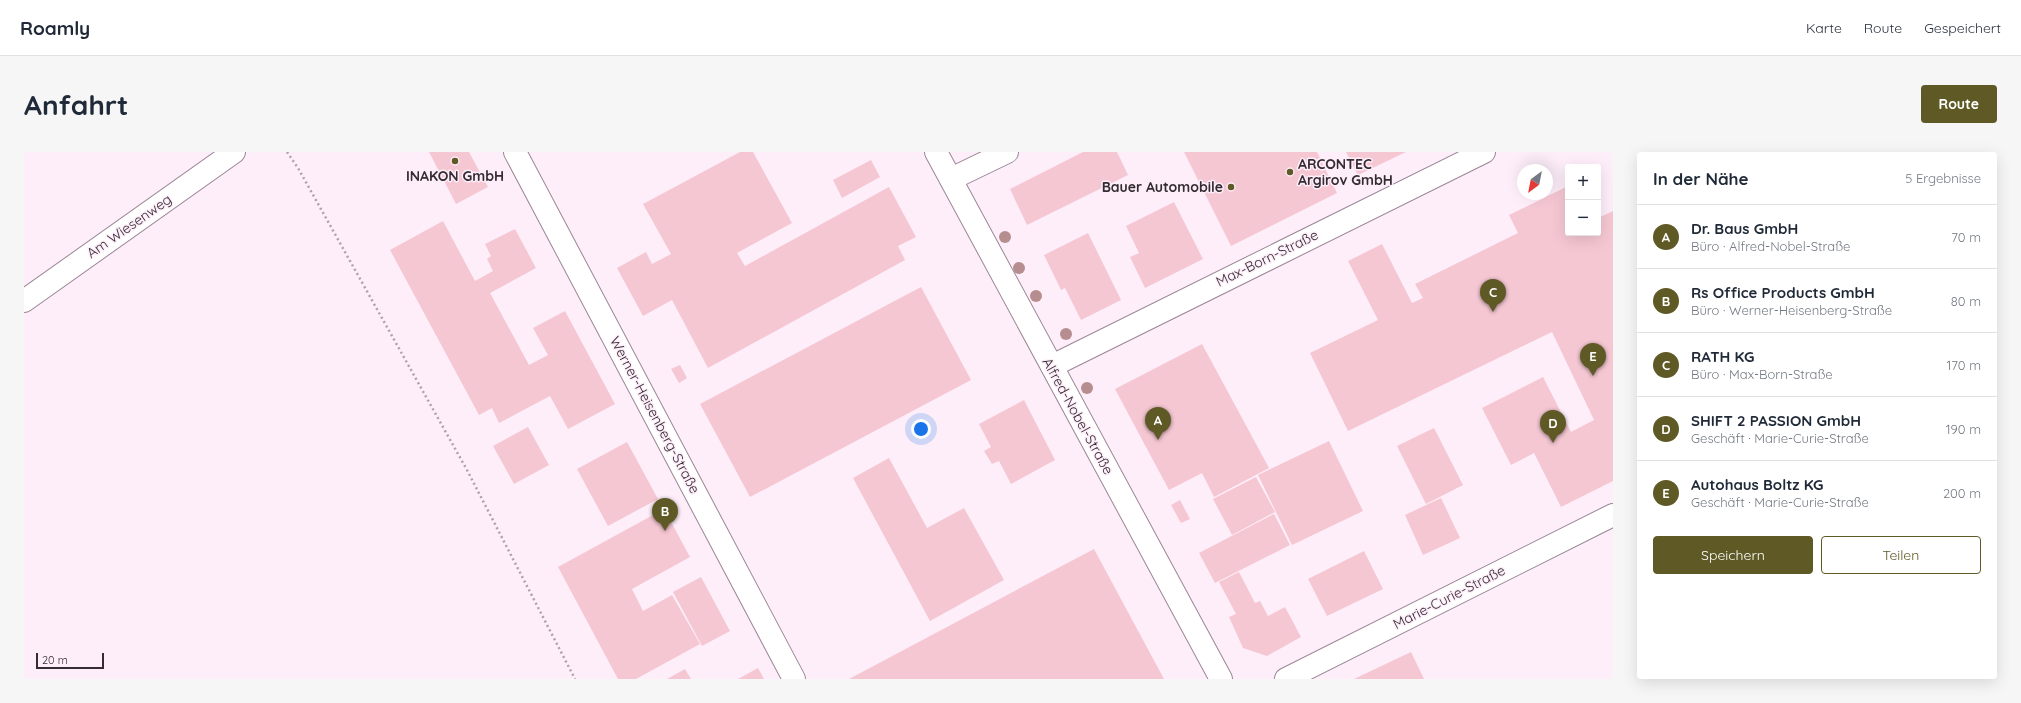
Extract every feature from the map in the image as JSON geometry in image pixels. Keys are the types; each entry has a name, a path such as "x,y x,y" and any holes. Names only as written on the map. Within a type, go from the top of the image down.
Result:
{"street":[{"name":"Am Wiesenweg","path":"24,301 234,152"},
{"name":"Werner-Heisenberg-Straße","path":"515,152 794,679"},
{"name":"Alfred-Nobel-Straße","path":"936,152 1221,679"},
{"path":"951,179 1007,152"},
{"name":"Max-Born-Straße","path":"1052,366 1484,152"},
{"name":"Marie-Curie-Straße","path":"1286,679 1613,515"}],"path":[{"path":"287,152 298,168 467,470 575,679"}],"building":[{"path":"429,152 469,152 488,187 456,204"},
{"path":"740,152 753,152 792,223 737,253 745,266 889,187 916,237 898,246 905,260 708,368 672,300 643,316 617,268 646,252 652,264 671,254 643,204"},
{"path":"1083,152 1117,152 1128,175 1027,225 1010,189"},
{"path":"1184,152 1317,152 1337,193 1231,246"},
{"path":"1346,152 1406,152 1358,175"},
{"path":"871,160 880,177 842,198 833,180"},
{"path":"1565,187 1565,236 1601,236 1601,217 1613,211 1613,481 1561,507 1534,453 1511,465 1482,408 1543,377 1571,432 1594,420 1552,332 1348,431 1310,353 1378,320 1348,261 1382,244 1412,303 1423,298 1415,284 1518,233 1509,215 1540,200 1553,200 1553,193"},
{"path":"1174,202 1203,259 1145,288 1130,257 1139,253 1126,226"},
{"path":"443,221 475,281 493,271 487,259 491,256 485,244 515,229 536,268 490,293 529,365 548,355 533,328 565,311 615,404 568,429 550,396 499,423 492,408 479,415 390,250"},
{"path":"1088,233 1121,300 1081,320 1065,288 1061,290 1044,255"},
{"path":"921,287 971,380 750,497 700,404"},
{"path":"1202,344 1269,468 1214,497 1202,473 1169,490 1115,389"},
{"path":"680,365 687,378 679,383 671,369"},
{"path":"1024,400 1055,460 1011,484 999,461 992,464 984,451 991,447 979,424"},
{"path":"528,427 549,465 514,484 493,446"},
{"path":"1434,428 1463,485 1426,504 1397,446"},
{"path":"1329,441 1363,511 1292,545 1258,475"},
{"path":"627,442 658,499 608,526 577,469"},
{"path":"889,458 927,528 964,508 1004,580 930,621 853,478"},
{"path":"1256,477 1275,512 1232,535 1213,499"},
{"path":"1441,498 1460,538 1423,555 1405,515"},
{"path":"1180,500 1190,519 1181,523 1171,505"},
{"path":"664,509 690,557 632,589 643,611 672,595 700,644 636,679 618,679 558,567"},
{"path":"1274,514 1290,545 1215,583 1199,553"},
{"path":"1094,549 1164,679 849,679 1022,587"},
{"path":"1364,551 1383,589 1327,616 1308,579"},
{"path":"1239,572 1255,603 1260,601 1268,616 1285,607 1301,637 1267,656 1243,648 1229,617 1236,614 1219,582"},
{"path":"701,577 730,631 702,646 673,592"},
{"path":"1411,652 1424,679 1354,679"},
{"path":"758,668 764,679 738,679"},
{"path":"685,669 691,679 667,679"}],"place":[{"name":"INAKON GmbH","path":"455,161"},
{"name":"ARCONTEC Argirov GmbH","path":"1290,172"},
{"name":"Bauer Automobile","path":"1231,187"},
{"name":"RATH KG","path":"1493,312"},
{"name":"Autohaus Boltz KG","path":"1593,376"},
{"name":"Dr. Baus GmbH","path":"1158,440"},
{"name":"SHIFT 2 PASSION GmbH","path":"1553,443"},
{"name":"Rs Office Products GmbH","path":"665,531"}]}
